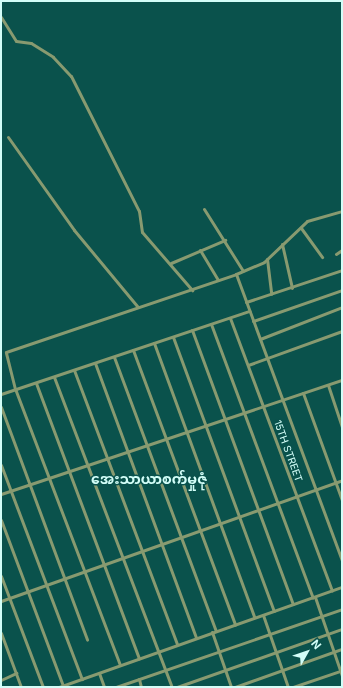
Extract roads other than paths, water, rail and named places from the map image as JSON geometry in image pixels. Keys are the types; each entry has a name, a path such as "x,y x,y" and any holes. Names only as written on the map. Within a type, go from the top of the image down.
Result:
{"street":[{"path":"1,17 16,41 31,43 53,57 72,76 139,211 142,232 171,263 192,290"},
{"path":"8,138 74,230 138,307"},
{"path":"204,208 243,271"},
{"path":"120,665 50,478 15,390 5,357 6,352 236,274 267,259 282,244 316,217 342,211"},
{"path":"301,228 322,257"},
{"path":"171,263 224,240"},
{"path":"282,244 292,288"},
{"path":"200,250 218,280"},
{"path":"336,254 342,250"},
{"path":"267,259 271,294"},
{"path":"246,302 292,288 342,270"},
{"path":"236,274 342,561"},
{"path":"253,321 342,290"},
{"path":"260,339 342,307"},
{"path":"1,394 250,311"},
{"name":"15TH STREET","path":"230,318 332,591"},
{"path":"212,324 278,505 322,616 342,676"},
{"path":"192,330 258,511 294,604"},
{"path":"248,365 342,331"},
{"path":"173,337 274,611"},
{"path":"154,343 254,617"},
{"path":"133,350 235,625"},
{"path":"1,358 5,357"},
{"path":"114,357 216,631"},
{"path":"95,363 196,638"},
{"path":"74,370 177,644"},
{"path":"54,377 89,464 172,687"},
{"path":"1,494 342,380"},
{"path":"36,383 140,658"},
{"path":"328,385 342,427"},
{"path":"303,394 342,500"},
{"path":"1,407 87,640"},
{"path":"1,465 82,679"},
{"path":"1,601 220,526 336,484 342,480"},
{"path":"1,520 61,686 342,587"},
{"path":"1,576 43,687"},
{"path":"116,687 342,609"},
{"path":"263,614 288,687"},
{"path":"177,687 224,669 342,629"},
{"path":"212,632 230,687"},
{"path":"1,633 21,687"},
{"path":"235,687 342,649"},
{"path":"293,687 340,671"},
{"path":"1,680 16,673"},
{"path":"99,673 104,687"},
{"path":"139,679 141,687"}],"district":[{"name":"အေးသာယာစက်မှုဇုံ","path":"149,479"}]}
